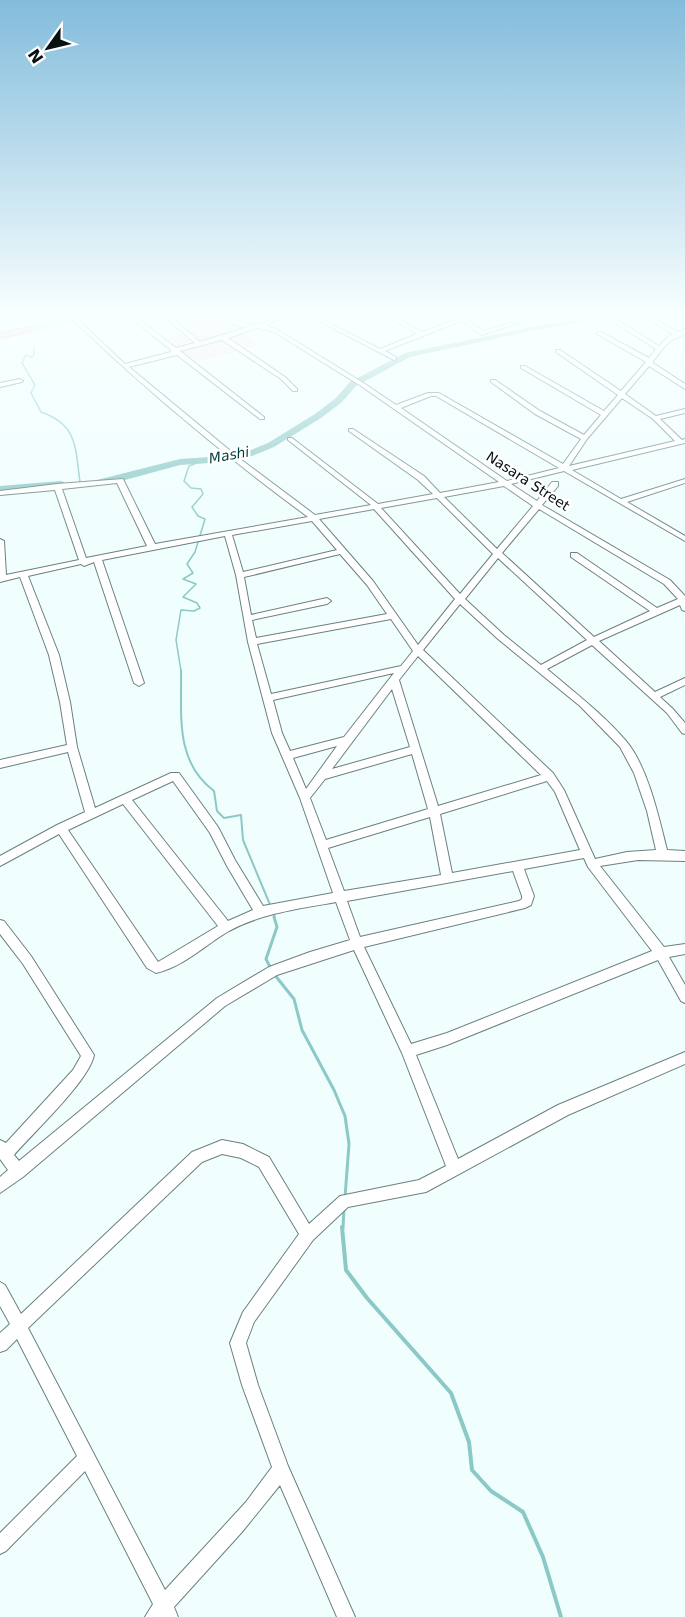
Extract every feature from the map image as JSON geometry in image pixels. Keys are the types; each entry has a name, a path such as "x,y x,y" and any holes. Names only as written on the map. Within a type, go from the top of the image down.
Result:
{"street":[{"path":"156,392 237,460 314,518 370,583 417,650 549,776 559,790 592,864 661,953 685,997"},
{"path":"228,392 262,418"},
{"name":"Nasara Street","path":"373,392 537,505 667,582 676,589 684,602"},
{"path":"507,392 585,438"},
{"path":"567,392 605,414"},
{"path":"395,408 430,394 437,394 685,539"},
{"path":"564,469 585,438 622,394 682,441"},
{"path":"655,418 685,411"},
{"path":"351,430 421,478 440,495 497,553 654,696 685,730"},
{"path":"290,440 378,507 459,599 583,704 624,745 639,773 652,811 662,854"},
{"path":"0,541 1,578 84,563 193,539 506,483 682,441"},
{"path":"0,493 120,481 152,547"},
{"path":"621,501 685,481"},
{"path":"676,483 685,489"},
{"path":"305,798 346,740 417,650 555,484"},
{"path":"57,486 84,563"},
{"path":"228,534 240,575 252,642 267,698 287,756 305,798 357,944 408,1051 455,1170"},
{"path":"240,575 341,551"},
{"path":"574,555 657,612"},
{"path":"98,560 139,683"},
{"path":"23,574 54,655 72,747 91,813"},
{"path":"249,618 327,601"},
{"path":"540,669 594,640 684,602"},
{"path":"252,642 393,616"},
{"path":"267,698 404,668"},
{"path":"394,680 434,810 447,879"},
{"path":"654,696 685,681"},
{"path":"287,756 346,740"},
{"path":"0,764 72,747"},
{"path":"320,777 415,749"},
{"path":"0,861 91,813 177,776 214,830 260,911"},
{"path":"321,846 549,776"},
{"path":"124,798 226,927"},
{"path":"61,828 151,964 156,968 164,966 226,927 260,911 586,853"},
{"path":"592,864 635,855 685,856"},
{"path":"0,1186 221,1002 282,968 357,944 527,902 528,896 517,866"},
{"path":"0,926 27,960 88,1055 78,1075 2,1151 18,1172"},
{"path":"408,1051 447,1039 661,953 685,950"},
{"path":"346,1617 281,1469 250,1385 238,1343 248,1317 308,1235 345,1201 421,1187 563,1110 685,1058"},
{"path":"0,1344 197,1157 222,1148 243,1151 264,1162 308,1235"},
{"path":"0,1290 87,1457 162,1613 262,1497 281,1469"},
{"path":"0,1545 87,1457"}],"waterway":[{"path":"31,392 41,412 53,417 68,431 75,448 80,482"},
{"name":"Mashi","path":"98,481 114,480 180,462 225,459 249,454 271,445 318,416 346,392"},
{"path":"181,671 176,640 181,610 194,611 200,608 197,603 183,597 196,584 183,579 193,573 187,564 195,552 205,519 198,516 192,507 203,494 201,489 191,488 184,481 189,466 202,461"},
{"name":"Mashi","path":"0,489 61,484"},
{"path":"181,671 181,720 186,751 201,779 214,791 217,811 224,818 241,815 243,840 271,907"},
{"path":"273,912 275,918"},
{"path":"271,969 266,959 277,927 274,917"},
{"path":"274,974 294,999 302,1030 345,1116 349,1144 345,1197"},
{"path":"343,1228 344,1208"},
{"path":"342,1227 346,1270 367,1298 451,1393 469,1442 472,1470 491,1491 523,1512 543,1557 561,1617"}]}
